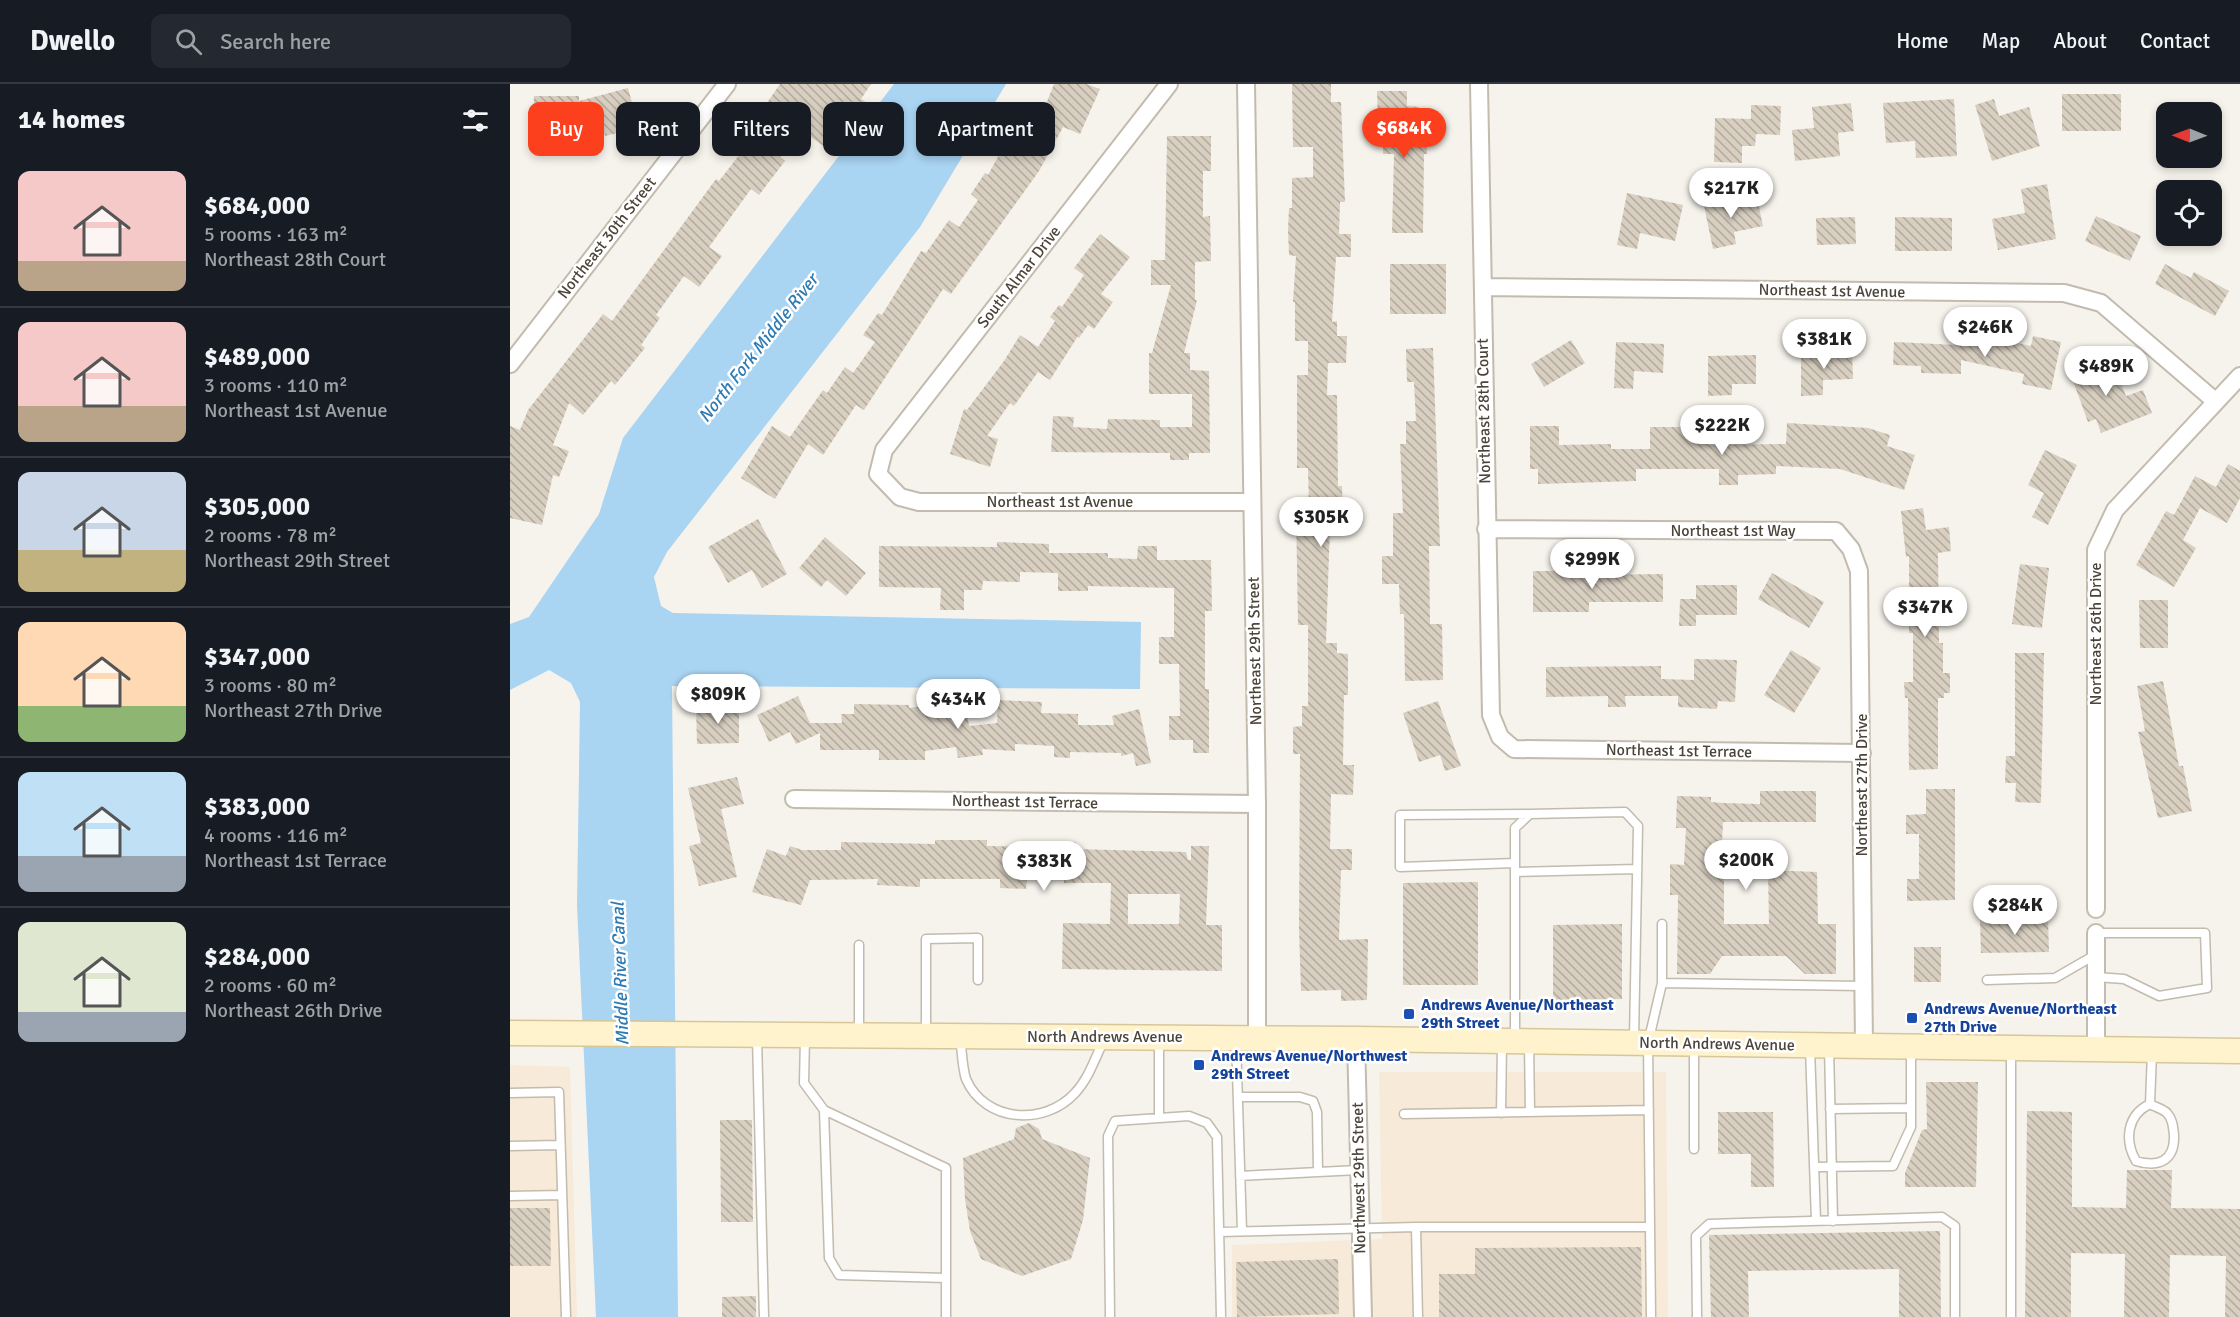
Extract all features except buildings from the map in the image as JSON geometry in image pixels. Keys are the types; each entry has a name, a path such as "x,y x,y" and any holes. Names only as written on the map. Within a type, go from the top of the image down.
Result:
{"main road":[{"name":"North Andrews Avenue","path":"510,1033 1356,1039 2240,1051"}],"street":[{"name":"Northeast 30th Street","path":"510,364 727,84"},
{"name":"South Almar Drive","path":"878,474 884,450 1169,84"},
{"name":"Northeast 29th Street","path":"1246,84 1257,804 1247,1038"},
{"name":"Northeast 28th Court","path":"1479,84 1491,715 1500,737"},
{"name":"Northeast 1st Avenue","path":"1483,287 2064,293 2101,303 2215,401"},
{"name":"Northeast 26th Drive","path":"2096,909 2096,550 2115,510 2240,376"},
{"name":"Northeast 1st Avenue","path":"878,474 900,497 919,502 1252,502"},
{"name":"Northeast 1st Way","path":"1486,529 1836,531"},
{"name":"Northeast 27th Drive","path":"1836,531 1851,549 1859,571 1862,753 1861,986 1864,1046"},
{"name":"Northeast 1st Terrace","path":"1500,737 1514,749 1862,753"},
{"name":"Northeast 1st Terrace","path":"794,799 1257,804"},
{"path":"2096,933 2096,1048"},
{"name":"Northwest 29th Street","path":"1356,1039 1363,1317"}],"lane":[{"path":"1637,868 1400,867 1400,815 1625,812 1638,826 1641,1043 1649,1110 1651,1317"},
{"path":"1500,1113 1515,1041 1515,828 1530,814"},
{"path":"1641,1043 1662,982 1662,924"},
{"path":"2096,933 2205,933 2207,988 2159,996 2124,979 2096,977"},
{"path":"926,1036 926,939 978,938 978,980"},
{"path":"859,945 859,1035"},
{"path":"1987,980 2055,978 2096,955"},
{"path":"1662,982 1861,986"},
{"path":"757,1035 764,1317"},
{"path":"805,1035 804,1083 824,1110 946,1168 946,1315"},
{"path":"960,1036 966,1078 978,1097 998,1112 1018,1116 1038,1115 1056,1108 1074,1094 1086,1079 1105,1037"},
{"path":"1158,1117 1159,1037"},
{"path":"1242,1231 1238,1097 1247,1038"},
{"path":"1515,1041 1530,1112"},
{"path":"1694,1044 1694,1149"},
{"path":"1819,1046 1830,1109 1833,1221"},
{"path":"1816,1221 1814,1167 1819,1046"},
{"path":"1814,1167 1893,1166 1911,1127 1911,1046"},
{"path":"2011,1048 2012,1317"},
{"path":"2150,1104 2153,1050"},
{"path":"510,1093 558,1092 566,1317"},
{"path":"1238,1097 1300,1097 1313,1101 1317,1112 1318,1172"},
{"path":"2150,1104 2166,1112 2173,1123 2174,1141 2172,1154 2162,1163 2148,1165 2136,1161 2130,1150 2130,1120 2138,1109 2150,1104"},
{"path":"1830,1109 1911,1108"},
{"path":"824,1110 829,1258 839,1275 946,1278"},
{"path":"1404,1114 1649,1110"},
{"path":"1110,1317 1108,1136 1115,1121 1189,1116 1207,1123 1217,1137 1221,1317"},
{"path":"510,1146 560,1145"},
{"path":"1240,1176 1359,1170"},
{"path":"510,1196 562,1195"},
{"path":"1697,1317 1696,1236 1709,1224 1942,1217 1955,1226 1955,1317"},
{"path":"1219,1232 1360,1227 1650,1227"},
{"path":"1416,1227 1418,1317"}],"shaded area":[{"path":"510,1065 570,1067 577,1317 510,1317"},
{"path":"1379,1072 1666,1072 1668,1317 1232,1317 1232,1245 1382,1239"}],"water":[{"path":"894,84 1006,84 995,102 916,102 916,156 963,156 920,227 667,552 654,577 661,606 673,613 1141,622 1140,689 672,686 678,1317 596,1317 577,905 580,702 571,683 549,670 510,690 510,624 529,617 599,514 623,438 839,156 904,156 904,102 880,102"}],"place":[{"name":"Andrews Avenue/Northeast 29th Street","path":"1409,1014"},
{"name":"Andrews Avenue/Northeast 27th Drive","path":"1912,1018"},
{"name":"Andrews Avenue/Northwest 29th Street","path":"1199,1065"}],"water label":[{"name":"North Fork Middle River","path":"758,348"},
{"name":"Middle River Canal","path":"620,974"}]}
